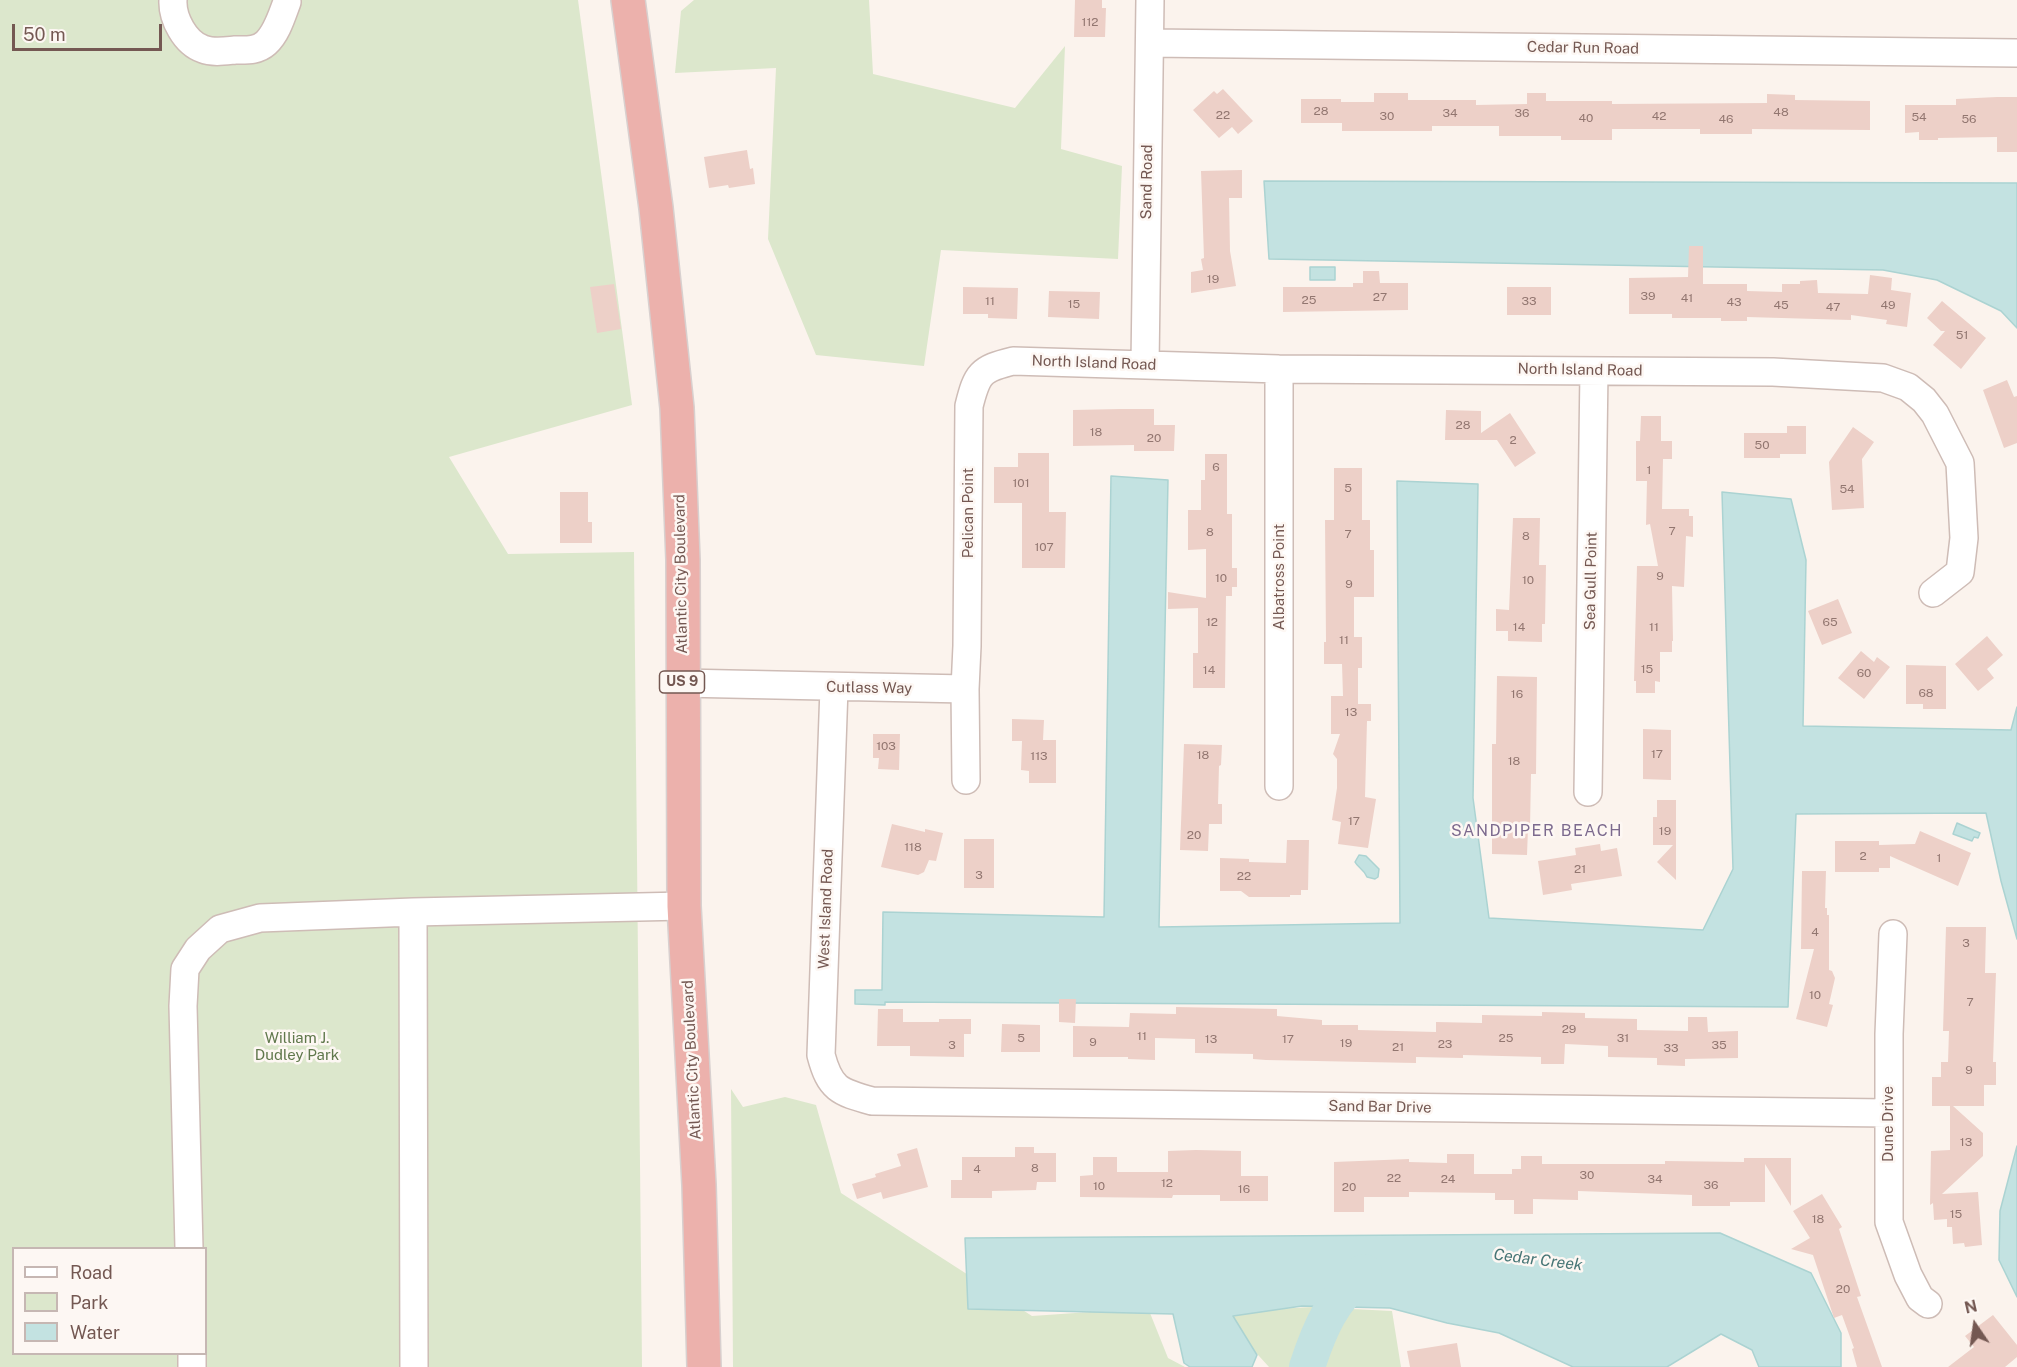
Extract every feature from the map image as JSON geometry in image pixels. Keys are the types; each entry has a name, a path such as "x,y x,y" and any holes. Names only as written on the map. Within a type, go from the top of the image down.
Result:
{"highway":[{"name":"Atlantic City Boulevard","path":"628,0 657,219 677,408 683,560 684,906 699,1185 704,1367"}],"street":[{"path":"173,0 176,19 184,33 194,44 203,49 216,51 253,50 265,45 273,36 287,1"},
{"name":"Sand Road","path":"1145,365 1150,0"},
{"name":"Cedar Run Road","path":"1150,43 2017,53"},
{"name":"North Island Road","path":"1013,361 1279,369 1773,372 1883,378 1908,387 1924,400 1935,414 1960,463 1964,538 1960,572 1932,593"},
{"name":"Pelican Point","path":"965,689 969,406 976,380 992,366 1013,361"},
{"name":"Albatross Point","path":"1279,369 1279,786"},
{"name":"Sea Gull Point","path":"1587,792 1594,371"},
{"name":"Cutlass Way","path":"682,683 965,689"},
{"name":"West Island Road","path":"834,688 821,1055 826,1075 834,1086 851,1095 872,1101"},
{"path":"965,689 966,780"},
{"path":"189,1247 183,1006 185,969 198,949 220,929 260,918 684,906"},
{"path":"413,912 414,1367"},
{"name":"Dune Drive","path":"1893,934 1889,1034 1889,1222 1908,1275 1920,1298 1928,1304"},
{"name":"Sand Bar Drive","path":"872,1101 1888,1113"}],"green space":[{"name":"William J. Dudley Park","path":"0,0 578,0 632,405 449,457 508,554 634,552 642,1367 0,1367"},
{"path":"694,0 869,0 873,74 1015,108 1065,46 1061,149 1122,166 1118,259 941,250 924,366 816,355 768,239 776,68 675,73 681,11"},
{"path":"731,1089 743,1107 785,1097 816,1105 841,1193 1032,1316 1148,1308 1168,1358 1185,1367 733,1367"},
{"path":"1312,1307 1392,1311 1401,1367 1269,1367 1219,1312"}],"water":[{"path":"1264,181 2017,183 2017,328 2001,311 1937,280 1883,270 1269,259"},
{"path":"1310,267 1335,267 1335,280 1310,280"},
{"path":"1111,476 1168,480 1159,927 1400,923 1397,481 1478,484 1473,798 1489,918 1703,930 1733,869 1722,492 1791,499 1806,560 1803,726 2011,730 2017,707 2017,939 1986,813 1796,814 1788,1007 885,1002 885,1005 855,1004 855,990 882,990 883,912 1104,917"},
{"path":"1957,823 1980,833 1978,838 1974,837 1972,841 1953,834"},
{"path":"1359,855 1366,856 1379,869 1378,877 1375,879 1367,877 1355,862"},
{"path":"2017,1146 2017,1297 1999,1260 2000,1211"},
{"path":"1720,1233 1811,1273 1841,1333 1841,1367 1759,1367 1752,1350 1721,1334 1667,1367 1573,1367 1499,1333 1447,1323 1390,1308 1302,1306 1233,1316 1257,1355 1252,1367 1190,1367 1184,1363 1173,1314 968,1309 965,1238"}],"building":[{"path":"1075,0 1102,0 1102,8 1106,8 1105,37 1074,37"},
{"path":"1223,89 1253,121 1238,134 1232,127 1219,138 1193,110 1214,91 1217,94"},
{"path":"1374,93 1408,93 1408,100 1476,100 1476,105 1527,104 1527,93 1546,93 1546,101 1612,101 1612,104 1767,103 1767,94 1795,95 1795,100 1870,101 1870,130 1752,129 1752,134 1700,134 1700,129 1612,129 1612,140 1561,140 1561,136 1499,136 1499,126 1432,126 1432,131 1342,131 1342,123 1301,123 1301,99 1374,102"},
{"path":"2017,97 2017,152 1997,152 1997,137 1919,140 1919,132 1905,133 1905,105 1956,105 1956,99"},
{"path":"747,150 755,184 709,188 704,157"},
{"path":"1242,170 1242,198 1229,198 1230,251 1236,286 1191,293 1191,272 1203,270 1201,259 1204,258 1201,171"},
{"path":"1689,246 1703,246 1703,284 1747,284 1747,291 1782,292 1782,284 1800,284 1800,281 1817,280 1818,293 1868,294 1870,275 1892,278 1891,290 1911,293 1907,327 1886,324 1887,320 1851,315 1851,320 1747,317 1747,321 1721,321 1721,318 1672,318 1672,314 1629,314 1629,278 1688,277"},
{"path":"1363,271 1379,271 1380,283 1408,283 1408,310 1283,312 1283,287 1353,287 1353,283 1363,283"},
{"path":"614,284 621,329 597,333 590,287"},
{"path":"963,287 1018,288 1017,319 988,318 988,314 963,314"},
{"path":"1507,287 1551,287 1551,315 1507,315"},
{"path":"1049,291 1100,292 1099,319 1048,317"},
{"path":"1942,301 1986,338 1961,369 1933,345 1945,331 1941,331 1927,318"},
{"path":"2007,380 2014,397 2017,396 2017,443 2004,448 1983,390"},
{"path":"1154,409 1154,425 1175,425 1174,451 1134,451 1134,445 1073,446 1073,410"},
{"path":"1446,410 1481,411 1481,433 1510,413 1536,453 1515,467 1497,440 1445,440"},
{"path":"1641,416 1661,416 1661,441 1672,441 1672,459 1663,459 1662,509 1689,509 1689,516 1693,516 1693,537 1686,536 1684,587 1672,586 1672,652 1660,652 1660,682 1655,681 1655,693 1636,693 1636,681 1634,681 1637,566 1658,566 1650,524 1646,525 1647,481 1636,481 1636,441 1640,441"},
{"path":"1787,426 1806,426 1806,454 1780,454 1780,458 1744,458 1744,433 1787,433"},
{"path":"1853,427 1874,442 1862,459 1864,508 1832,510 1829,462"},
{"path":"1018,453 1049,453 1049,512 1066,512 1065,568 1022,568 1022,503 994,503 994,467 1018,467"},
{"path":"1205,454 1227,454 1227,514 1232,514 1232,568 1237,568 1237,587 1232,587 1232,596 1226,596 1225,688 1193,688 1193,653 1198,653 1198,608 1168,609 1168,592 1206,598 1206,549 1188,550 1188,510 1201,510 1201,480 1205,480"},
{"path":"1334,468 1362,468 1362,520 1370,520 1370,550 1374,550 1374,597 1354,597 1354,637 1362,637 1362,668 1358,668 1358,704 1371,704 1371,721 1367,721 1365,797 1376,799 1368,848 1338,844 1341,822 1332,820 1337,788 1337,759 1333,754 1340,734 1331,734 1331,696 1343,696 1342,664 1324,664 1324,642 1326,642 1325,520 1334,520"},
{"path":"560,492 588,492 588,522 592,522 592,543 560,543"},
{"path":"1513,518 1540,518 1539,565 1546,565 1545,624 1542,624 1542,642 1508,641 1508,631 1496,631 1496,609 1509,610"},
{"path":"1838,599 1852,633 1822,645 1808,611"},
{"path":"1987,636 2003,655 1987,669 1994,678 1978,691 1955,664"},
{"path":"1861,651 1874,662 1877,657 1890,667 1864,699 1838,678"},
{"path":"1906,665 1946,666 1946,709 1923,709 1923,704 1906,704"},
{"path":"1497,676 1537,677 1536,774 1531,774 1527,855 1492,854 1492,744 1496,744"},
{"path":"1012,719 1044,720 1043,740 1056,740 1056,783 1029,783 1029,771 1021,770 1022,741 1012,741"},
{"path":"1643,729 1671,730 1671,780 1643,779"},
{"path":"873,734 900,734 899,770 878,769 879,758 873,758"},
{"path":"1184,744 1222,745 1218,804 1222,804 1222,824 1209,824 1208,851 1180,850"},
{"path":"1657,800 1676,800 1676,880 1657,862 1673,845 1653,845 1653,817 1657,817"},
{"path":"892,824 925,832 925,829 943,833 936,861 929,860 924,872 918,875 881,867"},
{"path":"1920,831 1971,853 1958,886 1890,856 1890,868 1879,868 1879,872 1835,872 1835,841 1879,841 1879,845 1915,844"},
{"path":"964,839 994,839 994,888 964,888"},
{"path":"1287,840 1309,840 1308,890 1301,890 1301,895 1290,895 1290,897 1249,897 1241,891 1220,891 1220,858 1286,863"},
{"path":"1600,844 1601,851 1617,848 1622,876 1571,884 1572,890 1543,895 1538,861 1576,855 1575,848"},
{"path":"1802,871 1826,871 1825,908 1829,915 1829,970 1835,978 1829,1004 1833,1005 1827,1027 1796,1019 1814,949 1801,949"},
{"path":"1946,927 1986,927 1985,973 1996,973 1993,1062 1996,1062 1996,1085 1984,1085 1984,1106 1953,1106 1983,1133 1983,1156 1942,1194 1978,1192 1982,1245 1965,1247 1964,1243 1953,1244 1952,1227 1947,1227 1947,1219 1934,1220 1933,1203 1930,1205 1931,1151 1950,1150 1950,1106 1932,1106 1932,1077 1941,1077 1941,1062 1948,1062 1949,1031 1943,1031"},
{"path":"1059,999 1076,999 1075,1023 1059,1022"},
{"path":"1176,1007 1277,1009 1277,1016 1322,1020 1322,1025 1358,1025 1358,1030 1436,1032 1436,1022 1482,1023 1482,1015 1542,1016 1542,1012 1585,1013 1585,1018 1637,1019 1637,1030 1688,1031 1688,1017 1707,1017 1708,1032 1738,1031 1738,1058 1685,1059 1685,1066 1657,1065 1657,1058 1608,1057 1608,1046 1565,1044 1564,1064 1541,1064 1541,1057 1463,1055 1463,1058 1416,1057 1416,1063 1266,1060 1253,1059 1253,1054 1195,1053 1195,1039 1155,1038 1155,1060 1128,1059 1128,1057 1073,1057 1073,1026 1129,1027 1130,1013 1176,1014"},
{"path":"878,1009 903,1009 903,1022 971,1019 971,1034 964,1034 964,1057 910,1056 910,1046 877,1046"},
{"path":"1002,1024 1040,1025 1040,1052 1001,1052"},
{"path":"1015,1147 1034,1147 1034,1153 1056,1153 1056,1182 1037,1182 1036,1190 992,1191 992,1198 951,1198 951,1180 962,1180 962,1157 1015,1157"},
{"path":"917,1148 928,1187 883,1199 881,1192 857,1199 852,1184 901,1166 897,1154"},
{"path":"1168,1151 1241,1151 1241,1176 1268,1176 1268,1201 1220,1201 1220,1195 1173,1195 1172,1198 1080,1197 1080,1176 1093,1175 1093,1157 1117,1157 1117,1172 1168,1172"},
{"path":"1447,1154 1474,1154 1474,1174 1512,1174 1512,1169 1521,1169 1521,1156 1542,1156 1542,1164 1665,1164 1665,1161 1744,1162 1744,1158 1791,1158 1791,1206 1765,1164 1765,1202 1730,1202 1730,1206 1692,1206 1692,1195 1578,1191 1578,1200 1533,1199 1533,1214 1514,1214 1514,1200 1495,1200 1495,1193 1409,1192 1409,1197 1364,1197 1364,1212 1334,1212 1334,1162 1409,1159 1409,1162 1447,1163"},
{"path":"1822,1194 1842,1227 1839,1229 1861,1296 1857,1297 1882,1367 1857,1367 1852,1349 1854,1348 1842,1315 1834,1318 1813,1255 1791,1249 1810,1238 1793,1211"},
{"path":"1993,1315 2017,1345 2017,1357 2005,1367 1948,1367 1974,1347 1965,1336"},
{"path":"1457,1343 1461,1367 1410,1367 1407,1351"}],"waterway":[{"name":"Cedar Creek","path":"1307,1367 1328,1315 1343,1293 1364,1272"}],"district":[{"name":"SANDPIPER BEACH","path":"1537,831"}]}
